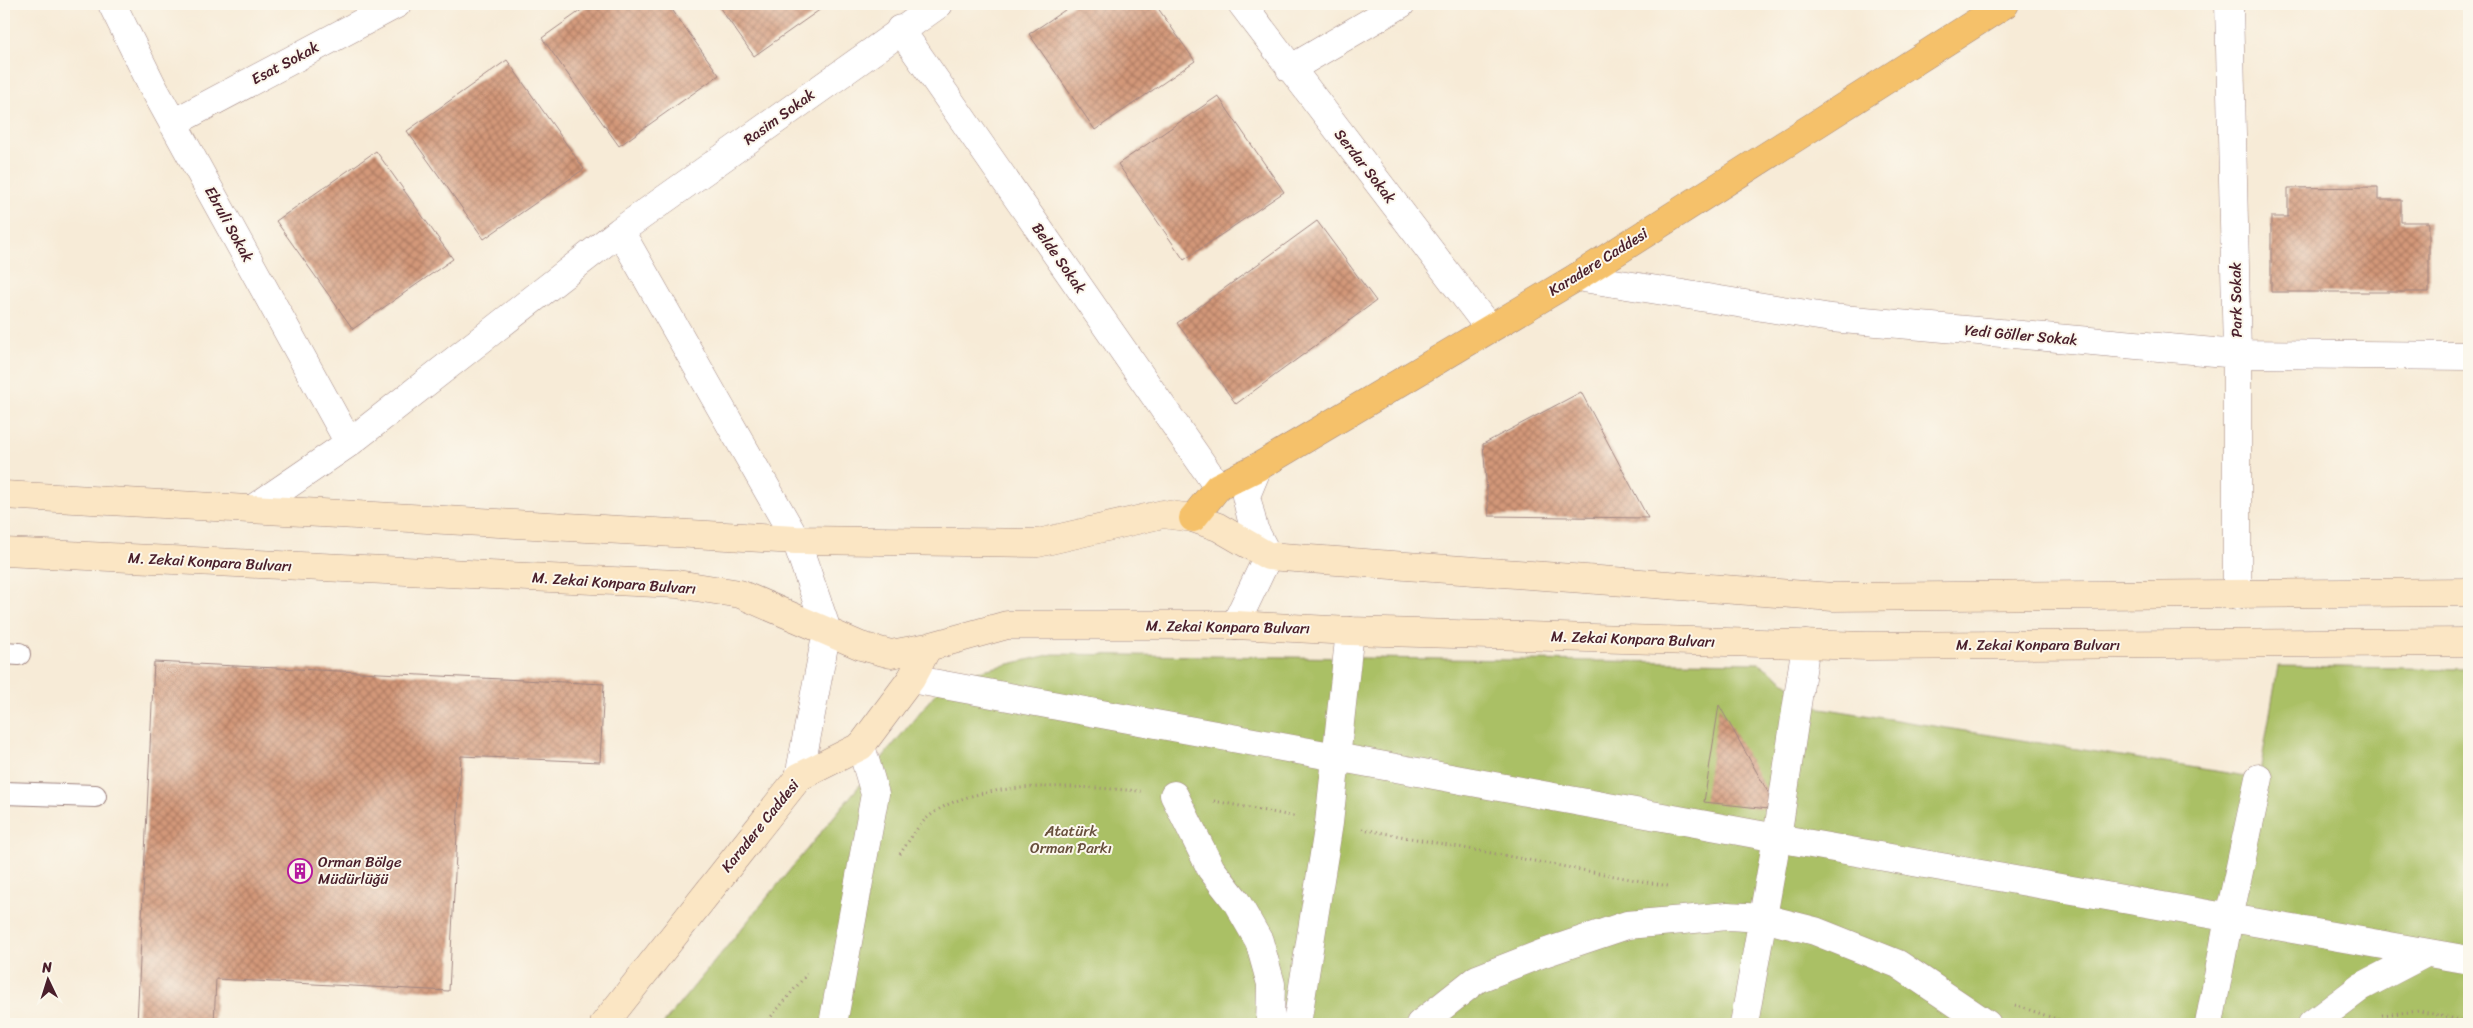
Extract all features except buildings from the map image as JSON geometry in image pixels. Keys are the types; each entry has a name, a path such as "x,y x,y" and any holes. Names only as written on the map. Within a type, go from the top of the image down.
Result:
{"main road":[{"name":"Karadere Caddesi","path":"1193,518 1218,487 1258,468 1488,328 1577,277 2005,4"},
{"path":"4,495 796,540 1038,544 1163,514 1193,518 1218,527 1268,556 1833,597 2469,592"},
{"name":"M. Zekai Konpara Bulvarı","path":"4,552 677,584 740,594 861,646 891,654 928,647 1007,625 1235,625 1350,631 1877,646 2469,642"},
{"name":"Karadere Caddesi","path":"604,1024 799,777 861,746 911,679 928,647"}],"street":[{"name":"Ebruli Sokak","path":"112,4 173,123 349,443"},
{"name":"Esat Sokak","path":"173,123 397,4"},
{"name":"Rasim Sokak","path":"254,508 349,443 620,230 939,4"},
{"name":"Serdar Sokak","path":"1242,4 1488,328"},
{"path":"1290,69 1401,4"},
{"name":"Park Sokak","path":"2229,4 2237,354 2237,595"},
{"name":"Belde Sokak","path":"900,30 1218,487"},
{"path":"620,230 796,540 827,630 799,777"},
{"name":"Yedi Göller Sokak","path":"1577,277 1831,318 2237,354 2469,356"},
{"path":"1235,625 1268,556 1254,529 1246,496 1258,468"},
{"path":"1297,1024 1330,823 1350,631"},
{"path":"1744,1024 1777,838 1806,644"},
{"path":"911,679 1777,838 2469,960"},
{"path":"833,1024 875,794 861,746"},
{"path":"2209,1024 2229,918 2259,778"},
{"path":"1174,796 1211,869 1236,901 1259,941 1271,984 1270,1024"},
{"path":"1420,1024 1477,979 1627,924 1728,916 1763,918 1815,931 1898,964 1987,1024"},
{"path":"2312,1024 2361,986 2426,952"}],"lane":[{"path":"4,793 95,796"}],"path":[{"path":"896,859 925,820 959,799 1017,788 1083,787 1174,796 1671,886"},
{"path":"766,1024 808,972"},
{"path":"2010,1003 2071,1024"},
{"path":"2378,1016 2419,1011 2469,1022"}],"green space":[{"name":"Atatürk Orman Parkı","path":"1053,654 1759,663 1821,708 2259,778 2278,666 2469,669 2469,1024 663,1024 948,678"}],"place":[{"name":"Orman Bölge Müdürlüğü","path":"300,871"}]}
